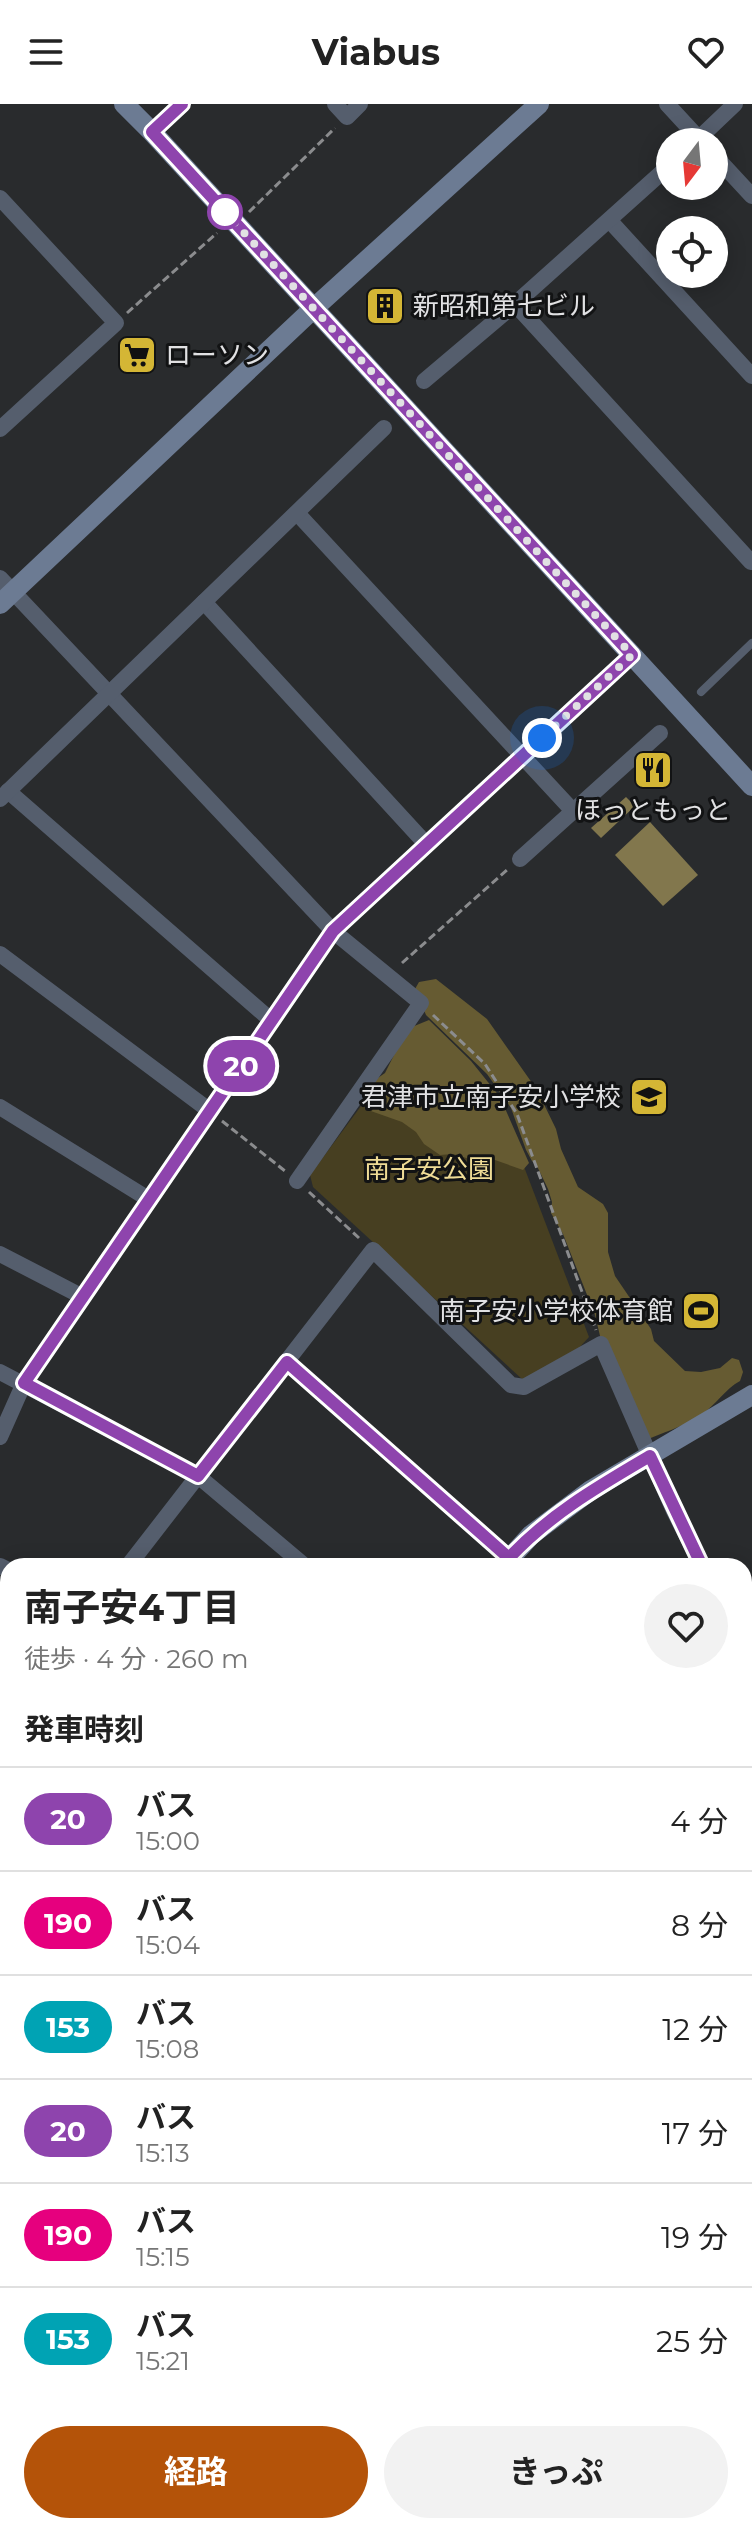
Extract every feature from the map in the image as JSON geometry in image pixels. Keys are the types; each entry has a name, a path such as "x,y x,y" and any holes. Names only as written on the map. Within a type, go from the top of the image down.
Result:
{"street":[{"path":"124,104 752,786"},
{"path":"152,132 182,104"},
{"path":"341,110 360,104"},
{"path":"297,1181 421,1003 333,931 109,694 4,592 539,104"},
{"path":"667,104 687,128"},
{"path":"711,128 735,104"},
{"path":"728,170 752,196"},
{"path":"424,381 656,178"},
{"path":"0,429 116,323 2,202"},
{"path":"610,221 752,376"},
{"path":"515,304 750,556"},
{"path":"272,1021 4,795 384,428"},
{"path":"297,513 573,811"},
{"path":"204,602 427,845"},
{"path":"0,1437 24,1383 333,931 632,655"},
{"path":"520,859 660,733"},
{"path":"0,954 210,1111"},
{"path":"0,1107 150,1200"},
{"path":"134,1558 373,1250 511,1385 524,1387 601,1344 698,1558"},
{"path":"0,1254 83,1297"},
{"path":"287,1362 502,1558"},
{"path":"0,1372 198,1476 295,1558"},
{"path":"510,1558 531,1535 591,1490 752,1395"}],"lane":[{"path":"701,692 752,643"}],"path":[{"path":"245,215 341,110"},
{"path":"116,323 217,233"},
{"path":"387,976 520,859"},
{"path":"421,1003 485,1064 517,1114 601,1344"}],"green space":[{"name":"南子安公園","path":"418,1029 505,1117 589,1337 578,1349 523,1380 313,1187 310,1175"}],"shaded area":[{"path":"626,797 635,806 601,838 591,828"},
{"path":"650,822 698,875 663,906 615,855"},
{"path":"436,979 487,1019 537,1090 578,1187 603,1204 608,1213 608,1252 615,1276 651,1329 654,1341 685,1371 701,1372 720,1368 732,1358 739,1360 743,1372 740,1381 694,1419 642,1442 563,1234 551,1213 548,1189 526,1150 511,1108 487,1074 426,1015 415,989 419,982"},
{"path":"429,1020 471,1061 500,1097 529,1163 523,1170 495,1160 440,1155 402,1122 368,1110 364,1097 372,1082 385,1073 407,1029"}],"bus line":[{"name":"20","path":"182,104 152,132 632,655 333,931 24,1383 198,1476 287,1362 509,1558"},
{"name":"20","path":"509,1558 531,1535 591,1490 650,1456 698,1558"}],"place":[{"name":"新昭和第七ビル","path":"385,306"},
{"name":"ローソン","path":"137,355"},
{"name":"ほっともっと","path":"653,770"},
{"name":"君津市立南子安小学校","path":"649,1097"},
{"name":"南子安小学校体育館","path":"701,1311"}],"route":[{"path":"225,212 632,655 542,738"}]}
